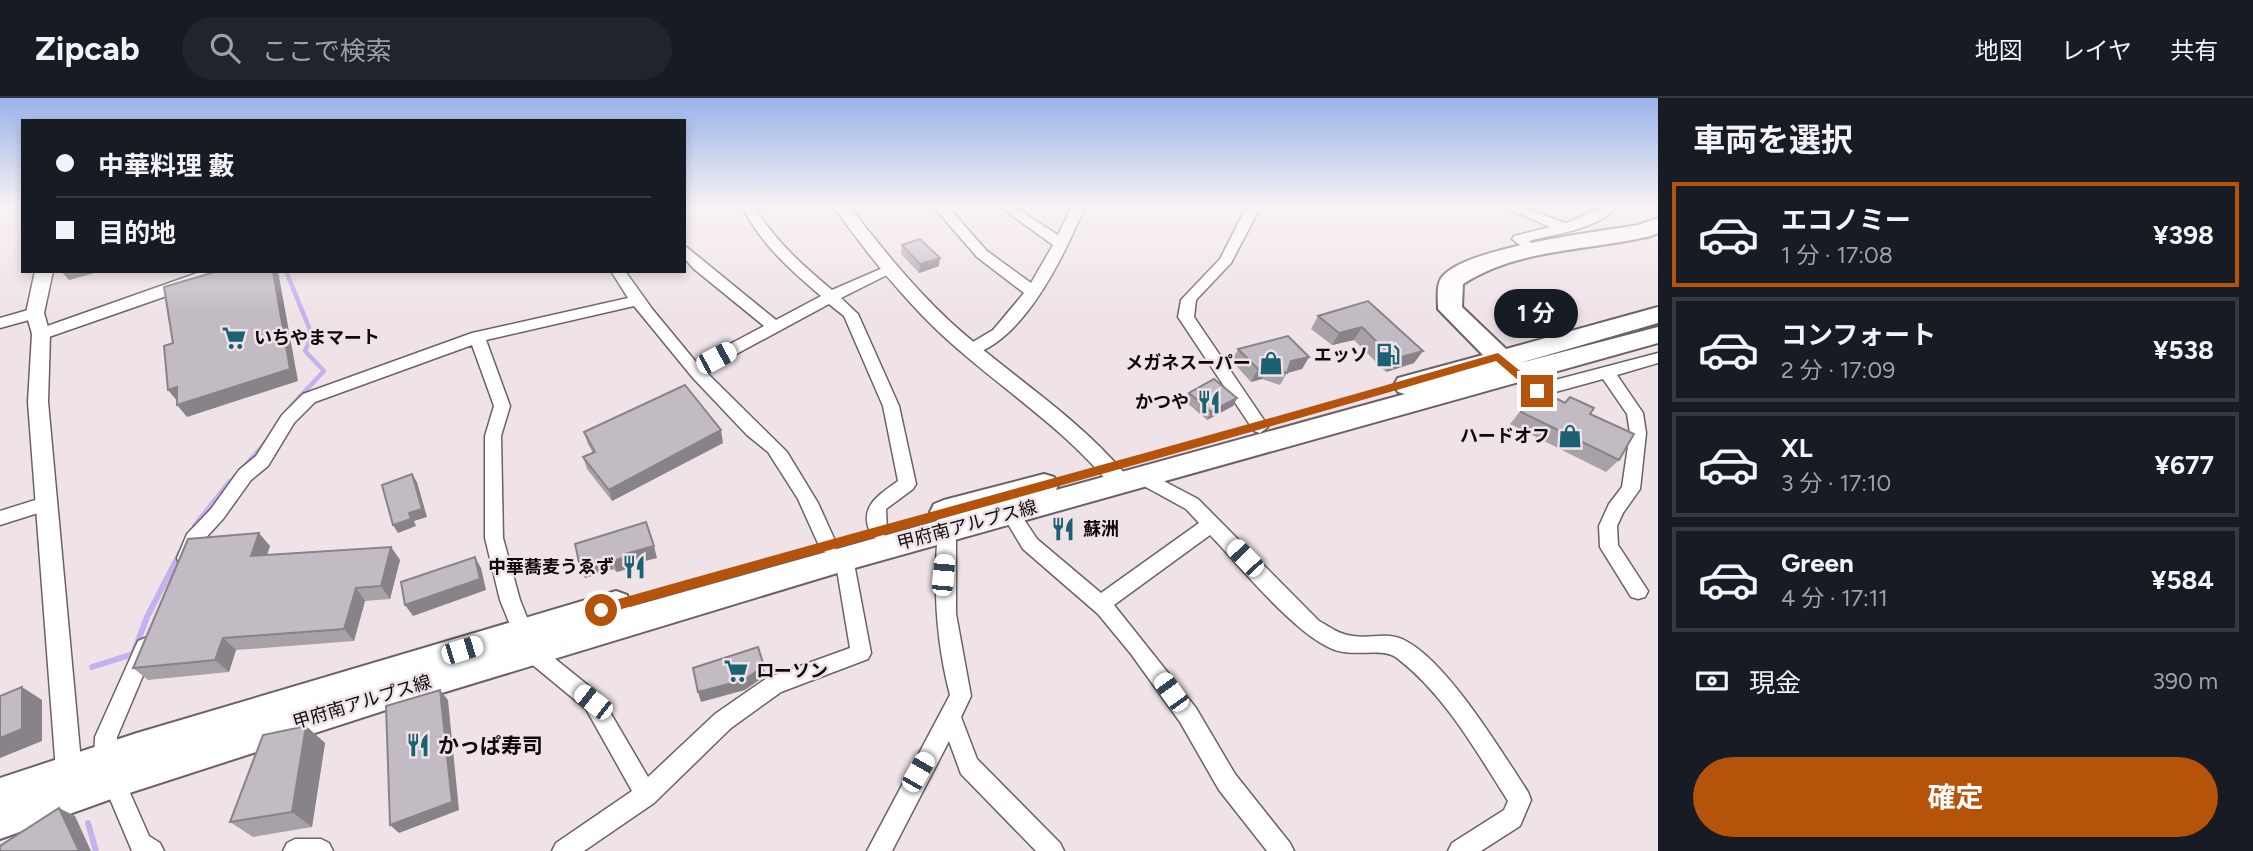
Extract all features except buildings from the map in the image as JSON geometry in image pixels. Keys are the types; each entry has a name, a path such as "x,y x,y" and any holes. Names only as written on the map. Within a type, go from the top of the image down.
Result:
{"main road":[{"path":"1508,366 1450,309 1451,281 1464,270 1590,241"},
{"name":"甲府南アルプス線","path":"836,552 877,531 1122,475 1508,366 1658,315"},
{"name":"甲府南アルプス線","path":"0,821 70,784 110,770 527,641 836,552 947,531 1011,514 1259,427 1508,366 1658,335"},
{"name":"甲府南アルプス線","path":"0,796 70,784"}],"street":[{"path":"771,241 785,258 851,314 863,348 891,406 907,484 877,506 877,531"},
{"path":"868,241 890,270 971,350 1122,475 1192,504 1312,627 1337,642 1356,646 1383,643 1400,648 1423,667 1470,723 1520,800 1511,818 1460,851"},
{"path":"971,241 982,254 1031,291"},
{"path":"971,350 996,336 1008,324 1060,243 1057,241"},
{"path":"1233,241 1225,261 1189,298 1185,307 1186,317 1259,427"},
{"path":"1521,241 1534,252"},
{"path":"686,251 699,266 775,327"},
{"path":"696,369 831,296 890,270"},
{"path":"44,273 38,324 38,402 70,784"},
{"path":"0,323 38,324 196,281 210,273"},
{"path":"564,851 646,795 723,721 774,685 861,653 836,552 773,447 755,433 696,369 636,301 619,273"},
{"path":"177,576 194,539 217,514 245,475 262,461 288,419 309,398 477,337 636,301"},
{"path":"477,337 502,406 493,436 494,538 510,600 527,641 593,702 646,795"},
{"path":"1508,366 1537,391 1658,358"},
{"path":"1607,372 1635,413 1638,433 1631,489 1615,509 1608,526 1609,547 1638,591"},
{"path":"0,518 48,503"},
{"path":"1011,514 1030,544 1100,604 1138,648 1188,715 1227,782 1282,851"},
{"path":"1100,604 1211,524"},
{"path":"879,851 961,696 951,660 945,615 943,575 947,531"},
{"path":"152,851 141,844 110,770 106,737 155,625"},
{"path":"950,716 969,766 1052,851"},
{"path":"295,851 321,851"}],"waterway":[{"path":"287,273 312,335 305,351 324,371 291,406"},
{"path":"244,467 265,443"},
{"path":"229,484 235,476"},
{"path":"195,526 230,482"},
{"path":"92,667 133,654 147,617 180,553"},
{"path":"88,823 96,851"}],"place":[{"name":"いちやまマート","path":"234,338"},
{"name":"エッソ","path":"1388,355"},
{"name":"メガネスーパー","path":"1271,363"},
{"name":"かつや","path":"1209,402"},
{"name":"ハードオフ","path":"1570,436"},
{"name":"蘇洲","path":"1063,529"},
{"name":"中華蕎麦うゑず","path":"634,567"},
{"name":"ローソン","path":"736,671"},
{"name":"かっぱ寿司","path":"418,745"}],"route":[{"path":"601,610 903,523 1259,427 1498,357 1537,391"}]}
